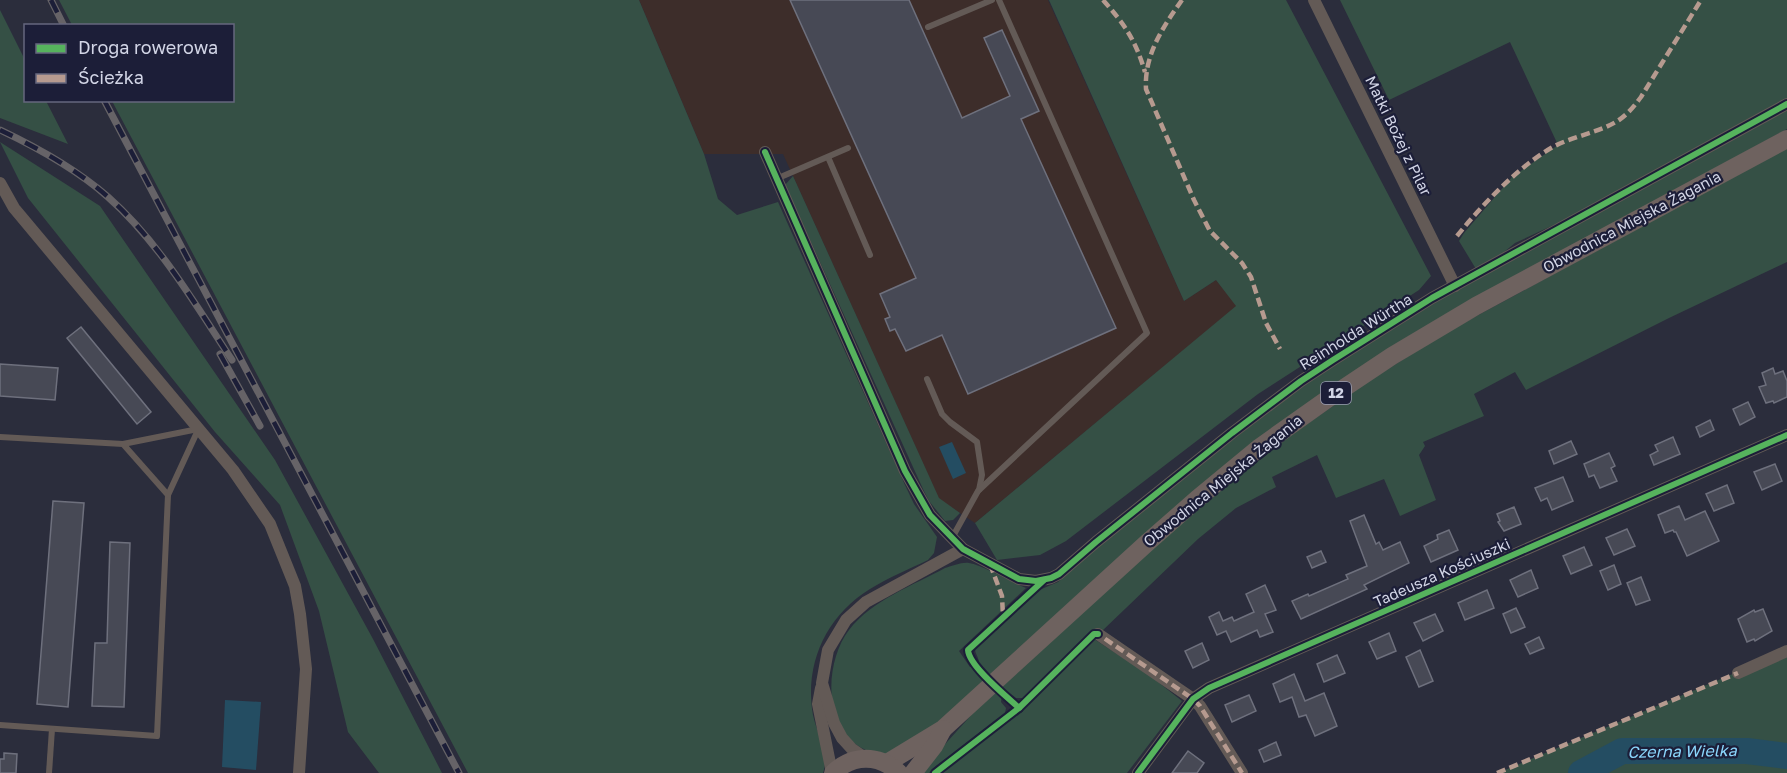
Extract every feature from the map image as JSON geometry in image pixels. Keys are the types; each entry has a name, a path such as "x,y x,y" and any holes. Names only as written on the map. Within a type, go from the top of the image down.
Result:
{"main road":[{"name":"Obwodnica Miejska Żagania","path":"893,768 944,729 1148,542 1228,473 1313,409 1392,356 1466,312 1787,139"},
{"name":"Obwodnica Miejska Żagania","path":"913,773 944,729"},
{"name":"12","path":"865,758 893,768"},
{"path":"833,773 847,762 865,758"}],"street":[{"name":"Matki Bożej z Pilar","path":"1314,0 1455,286"},
{"name":"Reinholda Würtha","path":"765,152 905,471 930,515 963,549 1019,579 1036,581 1059,574 1232,433 1301,381 1389,325 1455,286 1787,104"},
{"path":"0,183 14,208 233,470 270,524 295,586 306,669 299,773"},
{"name":"Tadeusza Kościuszki","path":"1138,773 1193,699 1209,688 1787,435"},
{"path":"833,773 818,704 828,650 846,620 880,593 963,549"},
{"path":"1098,634 1193,699 1200,706 1242,773"},
{"path":"1738,673 1787,651"},
{"path":"822,683 834,723 842,738 865,758"}],"lane":[{"path":"928,27 992,0"},
{"path":"978,491 1147,333 999,0"},
{"path":"776,179 848,148"},
{"path":"828,157 870,255"},
{"path":"927,379 942,414 977,442 982,476 978,491 952,538"},
{"path":"0,437 123,444 198,429"},
{"path":"0,725 157,736 168,495 198,429"},
{"path":"123,444 168,495"},
{"path":"49,773 52,729"}],"shaded area":[{"path":"639,0 1048,0 1184,301 1216,280 1237,306 975,523 939,499 783,154 704,154"}],"green space":[{"path":"59,0 639,0 704,154 718,199 737,215 778,202 914,504 937,537 934,553 928,560 877,585 855,600 830,627 822,643 815,660 811,696 813,715 824,751 823,773 468,773 113,102 234,102 234,24 71,24"},
{"path":"1049,0 1286,0 1431,276 1419,290 1258,394 1066,541 1040,555 997,560 975,523 1236,306 1216,280 1184,301"},
{"path":"1340,0 1787,0 1787,100 1558,223 1515,243 1498,257 1476,269 1459,241 1464,233 1512,177 1558,145 1510,42 1389,100"},
{"path":"0,10 24,58 24,102 47,102 68,144 0,118"},
{"path":"1787,109 1787,129 1392,347 939,721 899,751 891,754 871,752 855,744 843,731 832,698 832,679 840,644 858,619 881,602 945,568 963,563 981,567 1026,588 959,651 970,667 974,667 979,662 975,651 977,643 1037,591 1058,582 1098,545 1304,384 1428,306"},
{"path":"0,142 100,206 275,460 373,639 442,773 379,773 348,732 319,611 280,505 215,432 28,198"},
{"path":"1787,148 1787,262 1526,390 1515,372 1474,394 1484,416 1423,442 1425,446 1419,455 1436,500 1400,516 1384,479 1336,498 1317,455 1272,477 1276,487 1236,508 1198,539 1102,631 1092,631 1023,698 1016,698 1008,692 1002,694 1001,702 1006,708 1005,713 929,773 919,773 975,711 1183,521 1290,436 1366,383 1445,333"},
{"path":"793,176 939,498 960,513 953,520 945,521 929,501 923,489 785,185"},
{"path":"1094,639 1148,674 1182,701 1127,773 939,773 1022,710"},
{"path":"1787,651 1787,773 1498,773"}],"water":[{"path":"952,442 966,473 953,479 939,447"},
{"path":"225,700 261,702 256,770 222,767"}],"building":[{"path":"790,0 909,0 962,118 1010,96 984,38 1002,30 1039,111 1021,119 1116,328 968,394 942,335 906,351 895,329 890,331 885,319 890,317 880,294 916,278"},
{"path":"81,327 151,412 137,424 67,338"},
{"path":"0,364 58,368 55,400 0,396"},
{"path":"1773,368 1775,374 1783,371 1787,381 1787,397 1774,403 1773,401 1766,403 1759,387 1766,385 1762,373"},
{"path":"1748,402 1755,417 1740,425 1733,409"},
{"path":"1710,420 1714,430 1700,437 1696,427"},
{"path":"1673,437 1680,454 1654,465 1650,455 1658,451 1655,445"},
{"path":"1571,441 1577,454 1554,464 1549,451"},
{"path":"1609,453 1615,466 1611,468 1617,481 1600,488 1594,475 1589,477 1584,464"},
{"path":"1775,464 1782,481 1762,490 1754,472"},
{"path":"1563,477 1573,501 1552,510 1547,498 1541,501 1535,488"},
{"path":"1727,485 1734,503 1714,511 1706,494"},
{"path":"53,501 84,503 68,707 37,704"},
{"path":"1679,506 1685,520 1705,511 1719,541 1687,556 1676,532 1673,530 1665,533 1658,515"},
{"path":"1514,507 1521,524 1504,531 1498,522 1500,521 1497,514"},
{"path":"1364,515 1376,544 1379,542 1383,550 1400,542 1409,563 1364,585 1367,589 1301,619 1292,601 1348,579 1346,575 1367,566 1350,521"},
{"path":"1627,529 1635,546 1614,555 1606,538"},
{"path":"1449,530 1458,550 1431,562 1424,546 1438,539 1437,535"},
{"path":"110,542 130,543 124,707 92,706 95,643 107,643"},
{"path":"1584,547 1592,565 1571,574 1563,556"},
{"path":"1321,551 1326,562 1312,568 1307,557"},
{"path":"1614,565 1621,584 1608,590 1600,571"},
{"path":"1531,570 1538,588 1518,597 1510,580"},
{"path":"1641,577 1650,600 1636,605 1627,583"},
{"path":"1265,585 1276,610 1265,614 1273,632 1260,637 1257,630 1231,642 1226,631 1217,635 1209,617 1219,612 1223,621 1232,617 1234,621 1254,612 1246,594"},
{"path":"1487,590 1494,608 1465,620 1458,603"},
{"path":"1516,608 1525,627 1511,633 1503,614"},
{"path":"1763,609 1772,631 1755,641 1754,639 1747,642 1738,619 1754,610 1755,612"},
{"path":"1435,614 1443,631 1423,641 1414,623"},
{"path":"1389,633 1396,651 1377,659 1369,642"},
{"path":"1539,637 1544,648 1530,654 1525,644"},
{"path":"1202,643 1209,660 1193,668 1185,651"},
{"path":"1420,650 1433,681 1419,687 1406,657"},
{"path":"1337,655 1345,673 1324,682 1317,664"},
{"path":"1294,674 1305,701 1324,693 1337,726 1315,736 1306,715 1299,717 1292,697 1280,702 1273,684"},
{"path":"1249,695 1256,711 1232,722 1225,705"},
{"path":"1276,742 1281,755 1264,762 1259,750"},
{"path":"1188,751 1204,763 1197,773 1172,773"},
{"path":"4,753 17,754 16,773 0,773 0,759 4,759"}],"waterway":[{"name":"Czerna Wielka","path":"1581,773 1622,751 1747,751 1787,756"}],"railway":[{"path":"51,0 63,24"},
{"path":"105,102 459,773"},
{"path":"0,130 70,168 108,197 160,254 232,360"},
{"path":"220,354 260,426"}],"marked path":[{"path":"1103,0 1128,33 1145,72"},
{"path":"1182,0 1156,42 1148,65 1146,89 1194,200 1210,231 1242,263 1251,277 1266,323 1280,349"},
{"path":"1457,236 1500,188 1538,156 1559,144 1611,124 1628,112 1641,97 1701,0"},
{"path":"990,564 1002,596 1003,616"},
{"path":"1093,635 1098,634 1193,699 1200,706 1242,773"},
{"path":"1497,773 1738,673"}],"cycle path":[{"path":"765,152 905,471 930,515 963,549 1019,579 1036,581 1059,574 1232,433 1333,360 1432,298 1787,104"},
{"path":"1138,773 1193,699 1209,688 1787,435"},
{"path":"1019,708 981,672 970,657 968,650 1044,580"},
{"path":"935,773 1019,708 1094,634 1098,634"}]}
